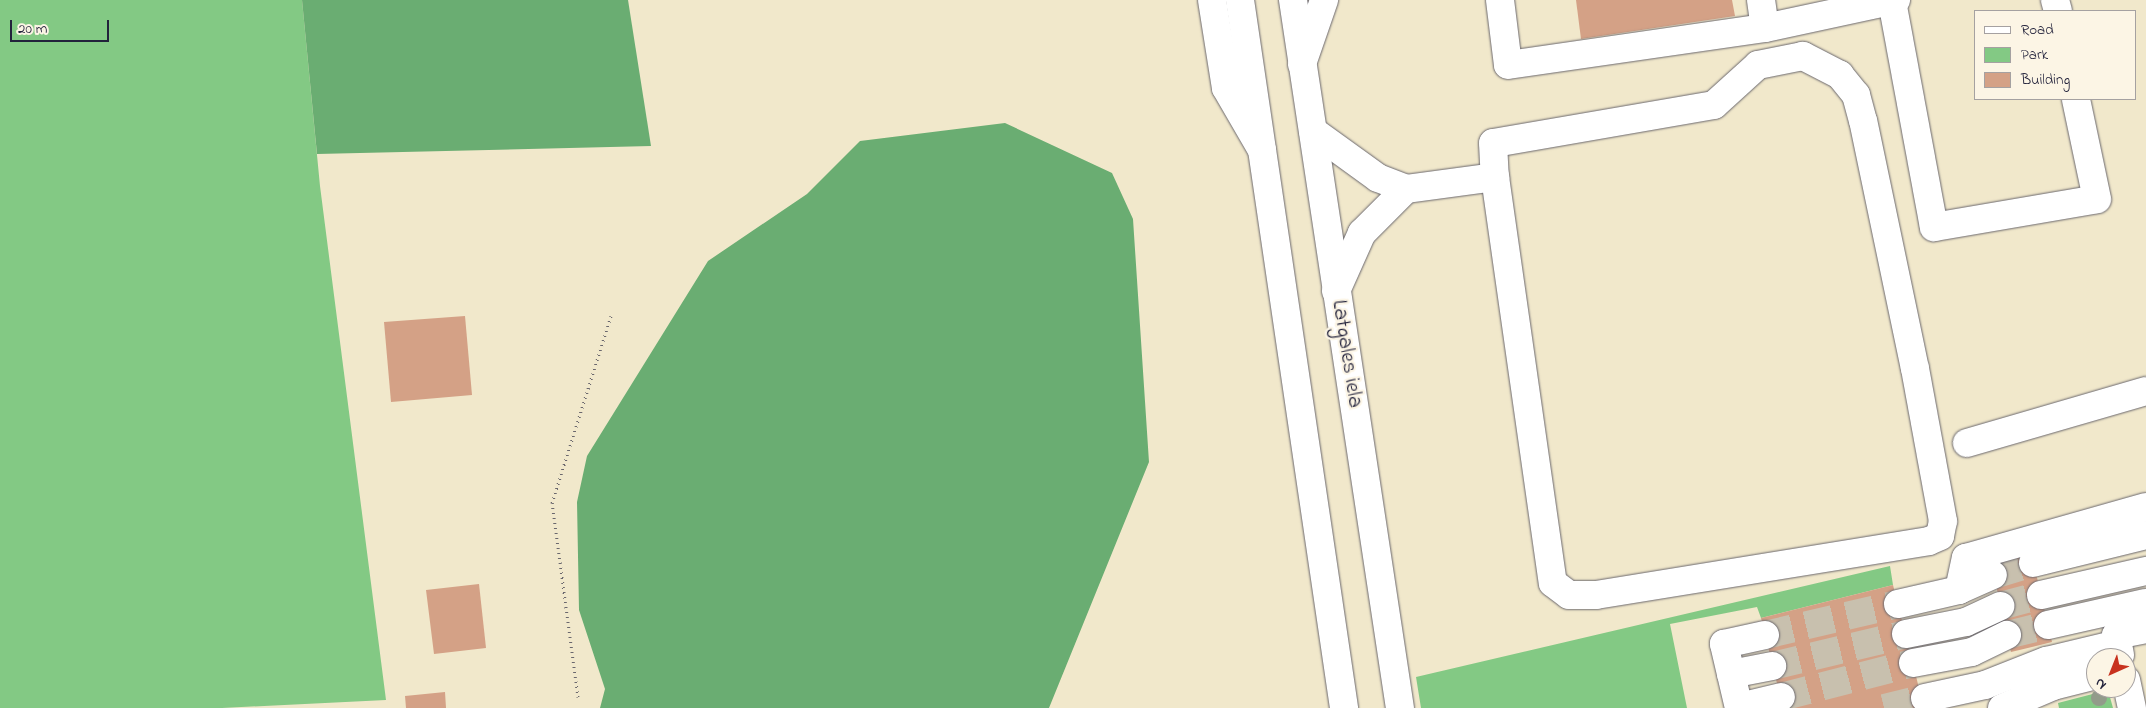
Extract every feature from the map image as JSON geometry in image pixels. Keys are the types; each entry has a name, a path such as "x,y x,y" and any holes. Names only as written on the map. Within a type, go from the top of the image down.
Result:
{"main road":[{"path":"1212,0 1226,88 1263,152"},
{"path":"1240,0 1344,708"},
{"name":"Latgales iela","path":"1293,0 1400,708"},
{"path":"1302,64 1324,0"},
{"path":"1500,0 1508,65 1765,28 1894,0 1934,227 2097,199 2076,100"},
{"path":"1761,0 1765,28"},
{"path":"1803,56 1840,75 1856,95 1863,121 1916,369 1943,521 1940,536 1929,541 1596,596 1569,595 1553,583 1495,178 1493,143 1714,105 1758,65 1803,56"},
{"path":"1314,131 1378,178 1406,189 1495,178"},
{"path":"1336,291 1362,233 1406,189"},
{"path":"1967,443 2146,391"},
{"path":"1959,590 1966,558 2146,507"},
{"path":"2033,564 2146,534"},
{"path":"2041,596 2146,571"},
{"path":"1898,604 1959,590 1993,575"},
{"path":"2048,625 2146,603"},
{"path":"1906,634 1966,622 2000,606"},
{"path":"1925,698 1985,685 2046,661 2118,646 2146,629"},
{"path":"1913,663 1972,652 2007,635"},
{"path":"1765,636 1724,644 1739,708 1781,697"},
{"path":"1732,674 1772,666"},
{"path":"2002,708 2053,686 2086,678"}],"path":[{"path":"578,697 552,504 611,316"}],"green space":[{"path":"0,0 302,0 320,186 386,700 222,708 0,708"},
{"path":"302,0 628,0 651,146 317,154"},
{"path":"1005,123 1112,173 1133,219 1149,462 1049,708 600,708 605,689 579,610 577,502 587,456 708,261 807,194 860,141"},
{"path":"1890,566 1893,585 1761,618 1757,607 1670,624 1687,708 1421,708 1416,677"},
{"path":"2086,696 2086,698 2110,698 2113,708 2059,708 2058,703"}],"building":[{"path":"1576,0 1732,0 1735,16 1581,39"},
{"path":"465,316 472,395 391,402 384,322"},
{"path":"2031,552 2052,642 2011,652 1991,563"},
{"path":"479,584 486,648 434,654 426,590"},
{"path":"1893,585 1924,708 1783,708 1761,618"},
{"path":"445,692 446,708 406,708 405,696"}],"tunnel":[{"path":"1993,575 2033,563"},
{"path":"2000,606 2041,595"},
{"path":"1765,635 1898,604"},
{"path":"2007,635 2048,625"},
{"path":"1772,666 1906,634"},
{"path":"1781,697 1913,663"},
{"path":"1884,708 1925,698"}]}
